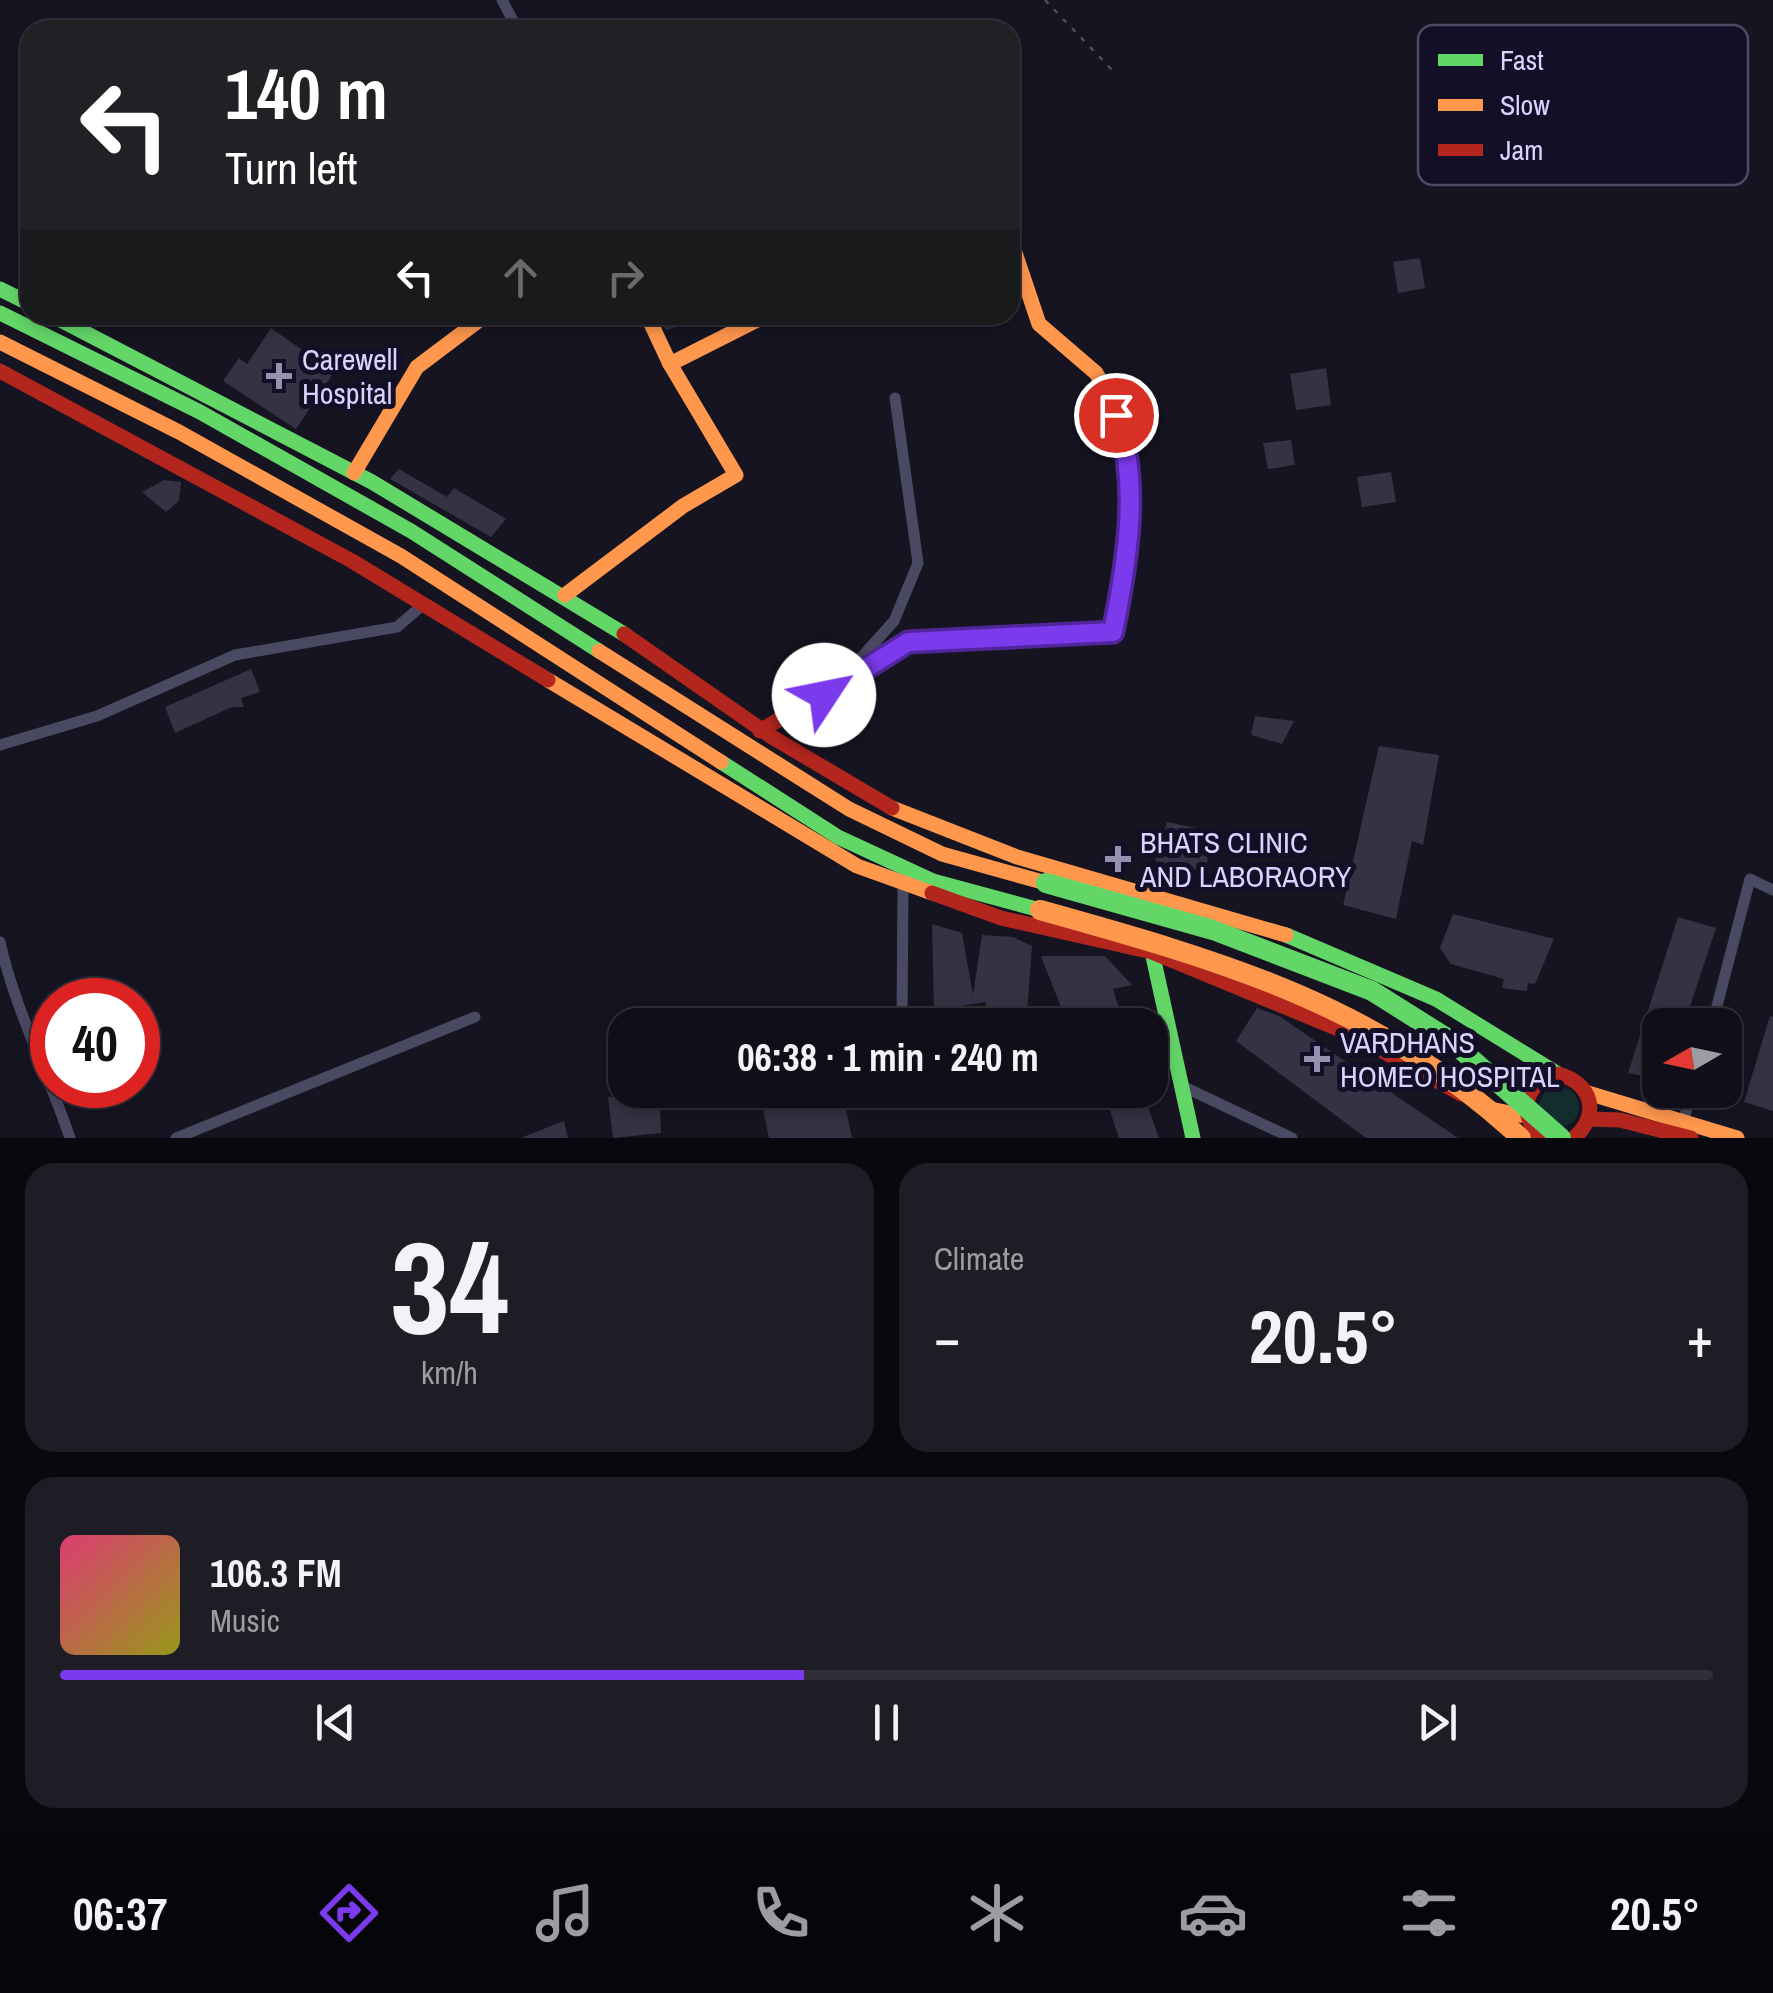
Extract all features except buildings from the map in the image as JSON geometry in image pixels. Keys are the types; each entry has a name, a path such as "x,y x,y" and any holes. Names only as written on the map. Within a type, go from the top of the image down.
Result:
{"main road":[{"path":"760,730 908,642 1113,632 1129,525 1127,444 1106,386 1082,356 1044,331 1020,265"},
{"path":"26,325 200,412 411,531 849,809 942,854 1213,930 1372,991 1450,1040 1514,1092 1560,1138"},
{"path":"71,325 354,472 566,595 760,730 881,803 950,836 1218,912 1383,972 1529,1052 1558,1074 1576,1079 1588,1093 1684,1130"},
{"path":"354,472 417,366 472,325"},
{"path":"566,595 684,506 736,474 670,364 652,325"},
{"path":"670,364 747,325"},
{"path":"0,342 178,432 401,556 838,837 933,881 1204,956 1360,1020 1499,1114 1522,1138"},
{"path":"0,371 424,604 660,745 771,818 856,866 1000,918 1152,952 1353,1035 1492,1111 1525,1116 1541,1138"},
{"path":"1152,952 1193,1138"},
{"path":"1525,1116 1531,1087 1558,1074"},
{"path":"1588,1093 1589,1130 1620,1120 1737,1138"}],"street":[{"path":"860,671 858,661 894,621 918,563 895,398"},
{"path":"0,745 98,716 235,655 397,627 424,604"},
{"path":"1716,1008 1750,880 1773,890"},
{"path":"902,885 902,1008"},
{"path":"0,942 9,984 49,1075 70,1138"},
{"path":"176,1138 476,1017"},
{"path":"1182,1086 1292,1138"}],"path":[{"path":"1045,0 1114,72"}],"green space":[{"path":"1559,1087 1573,1093 1579,1107 1573,1121 1559,1127 1545,1121 1539,1107 1545,1093"}],"traffic: fast":[{"path":"0,289 20,299"},
{"path":"0,313 20,323"},
{"path":"24,325 200,412 411,531 599,651"},
{"path":"70,325 372,482 624,634"},
{"path":"721,762 838,837 933,881 1040,910"},
{"path":"1046,883 1213,930 1372,991 1450,1040 1561,1138"},
{"path":"1286,935 1436,999 1558,1074"},
{"path":"1152,952 1193,1138"}],"traffic: slow":[{"path":"1020,268 1039,324 1096,373 1117,408 1125,438 1130,491"},
{"path":"354,473 417,367 473,325"},
{"path":"652,325 670,364"},
{"path":"565,595 683,506 736,475 670,364 747,325"},
{"path":"0,342 179,432 401,556 721,762"},
{"path":"599,651 849,809 942,854 1046,883"},
{"path":"548,680 857,866 932,893"},
{"path":"892,808 1017,857 1286,935"},
{"path":"1040,910 1172,948 1295,993 1411,1053 1467,1092 1521,1138"},
{"path":"1588,1093 1737,1138"},
{"path":"1490,1109 1525,1116"}],"traffic: jam":[{"path":"0,371 352,561 548,680"},
{"path":"760,731 908,641 1113,632 1128,538 1130,491"},
{"path":"624,634 772,737 892,808"},
{"path":"932,893 1001,918 1152,952 1353,1035 1461,1094"},
{"path":"1541,1138 1529,1119 1528,1100 1538,1084 1558,1074 1579,1084 1589,1100 1588,1119 1574,1138"},
{"path":"1590,1119 1620,1120 1691,1138"}],"place":[{"name":"Carewell Hospital","path":"279,376"},
{"name":"BHATS CLINIC AND LABORAORY","path":"1118,859"},
{"name":"VARDHANS HOMEO HOSPITAL","path":"1317,1059"}],"route":[{"path":"824,695 908,642 1113,632 1129,525 1127,444 1116,415"}]}
